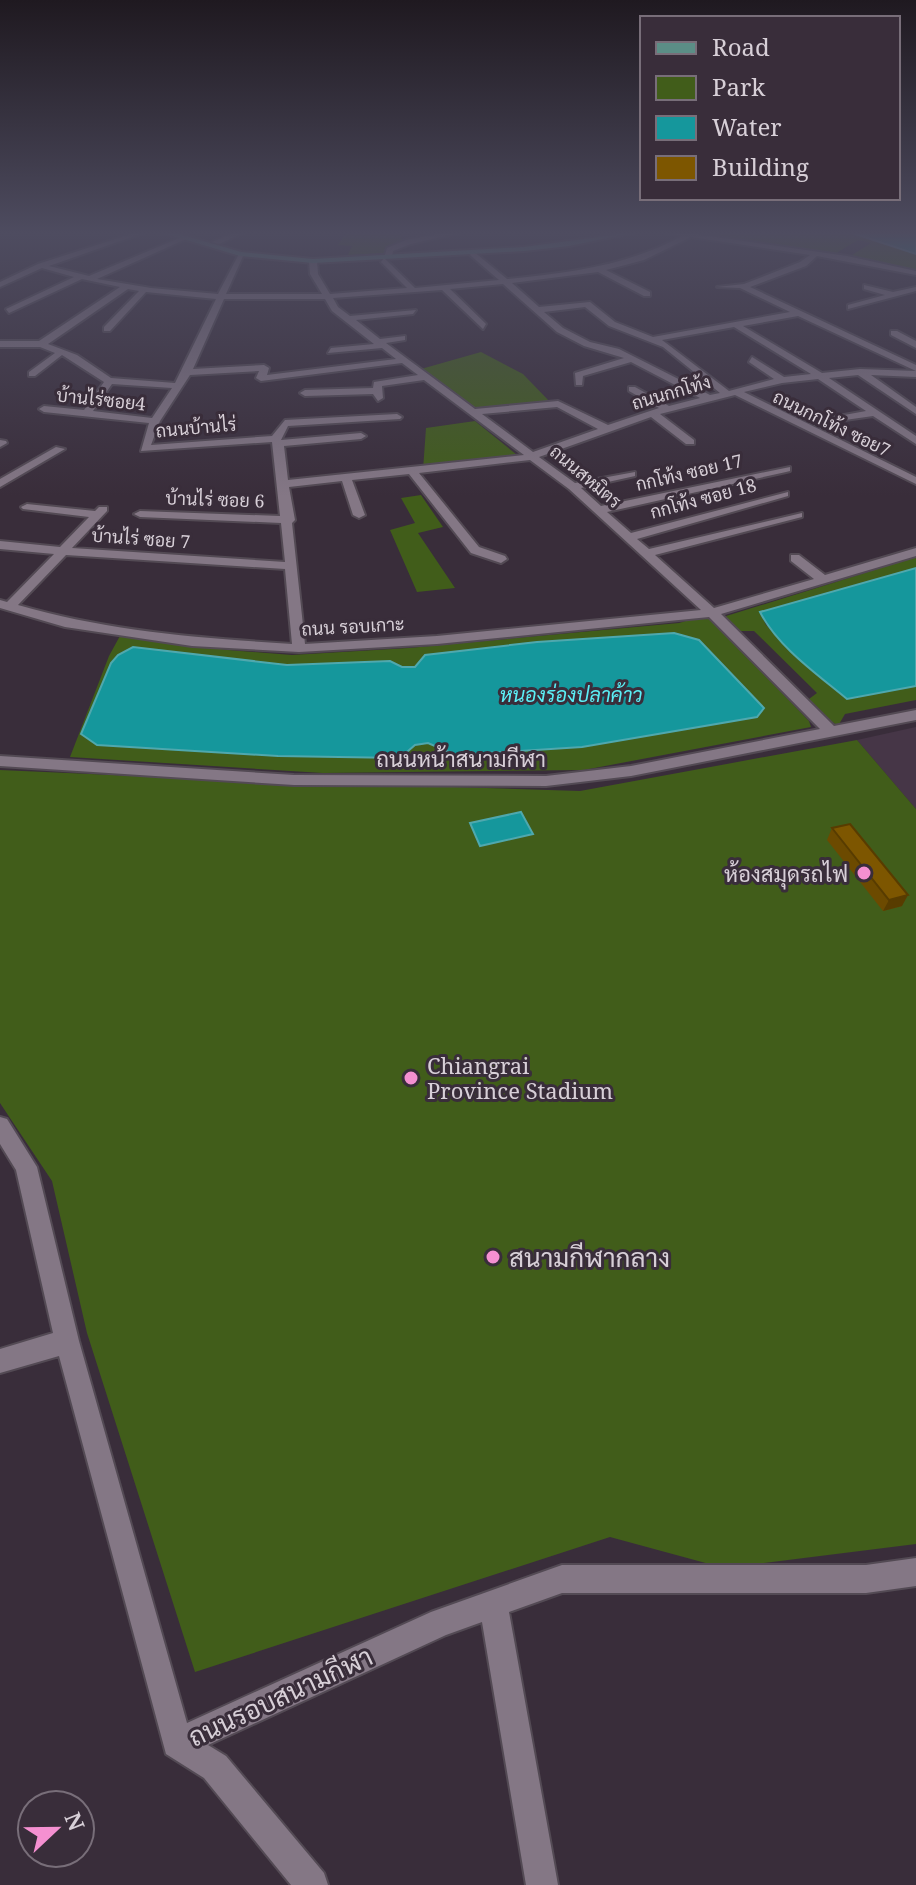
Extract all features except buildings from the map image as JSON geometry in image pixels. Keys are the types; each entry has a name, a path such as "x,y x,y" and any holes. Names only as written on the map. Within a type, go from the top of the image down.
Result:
{"street":[{"path":"41,344 77,320"},
{"path":"107,329 116,320"},
{"name":"ถนนบ้านไร่","path":"209,320 187,372 155,421 145,449 277,441"},
{"name":"ถนนสหมิตร","path":"347,320 534,456 600,510 712,613 832,733"},
{"path":"477,320 483,326"},
{"path":"548,320 560,330 587,344 616,351 708,398"},
{"path":"607,320 654,339"},
{"path":"616,351 654,339 763,320"},
{"path":"814,320 916,371"},
{"path":"736,325 780,349 916,441"},
{"path":"894,333 916,345"},
{"path":"354,337 375,341"},
{"path":"331,351 402,338"},
{"name":"ถนนกกโท้ง ซอย7","path":"654,339 730,392 916,481"},
{"path":"0,344 41,344 61,352 109,381 177,386"},
{"path":"32,374 61,352"},
{"path":"579,383 578,375 631,359"},
{"path":"752,360 782,380"},
{"path":"187,372 264,368 261,378 400,361"},
{"name":"ถนนกกโท้ง","path":"534,456 652,413 782,380 860,372 916,371"},
{"path":"860,372 916,411"},
{"path":"301,408 312,373"},
{"path":"305,393 378,395 377,384 423,377"},
{"path":"86,414 109,381"},
{"path":"632,389 667,409"},
{"path":"473,412 558,404 607,429"},
{"name":"บ้านไร่ซอย4","path":"44,409 155,421"},
{"path":"652,413 690,442"},
{"path":"821,422 874,413"},
{"path":"299,648 289,520 277,441 285,423 397,417"},
{"path":"277,441 361,436"},
{"path":"1,484 60,449"},
{"path":"285,484 534,456"},
{"name":"กกโท้ง ซอย 17","path":"600,510 786,469"},
{"path":"412,471 475,550 501,559"},
{"path":"573,487 631,474"},
{"path":"346,478 359,515"},
{"name":"กกโท้ง ซอย 18","path":"631,537 784,494"},
{"path":"0,545 63,551 100,512 27,507"},
{"name":"บ้านไร่ ซอย 6","path":"140,514 289,520"},
{"path":"649,553 798,515"},
{"name":"บ้านไร่ ซอย 7","path":"5,605 63,551 293,566"},
{"name":"ถนน รอบเกาะ","path":"5,605 65,623 192,642 299,648 437,640 712,613 916,552"},
{"path":"795,558 823,580"},
{"name":"ถนนหน้าสนามกีฬา","path":"0,761 294,780 546,781 631,771 916,715"},
{"name":"ถนนรอบสนามกีฬา","path":"0,1126 26,1167 67,1341 177,1743 441,1622 562,1579 866,1579 916,1572"},
{"path":"0,1361 67,1341"},
{"path":"493,1604 542,1885"},
{"path":"177,1743 215,1767 312,1885"}],"shaded area":[{"path":"916,727 916,809 857,740"}],"green space":[{"path":"481,352 523,374 552,404 473,412 414,371"},
{"path":"475,421 522,459 423,470 426,428"},
{"path":"421,495 443,527 418,533 455,588 417,592 390,530 415,523 401,498"},
{"path":"916,557 916,568 760,612 766,625 846,699 916,686 916,700 845,714 838,726 805,702 817,693 754,631 736,631 723,617"},
{"path":"708,617 809,721 811,727 584,770 323,773 70,757 109,656 121,634 228,650 292,655 409,648 679,623","holes":["133,647 287,665 390,661 402,667 415,667 456,755 428,743 81,734 111,663"]},
{"name":"สนามกีฬากลาง","path":"857,740 916,809 916,1544 724,1568 610,1537 195,1672 87,1333 52,1181 0,1103 0,770 580,791"}],"water":[{"path":"916,568 916,686 847,699 777,637 760,612"},
{"name":"หนองร่องปลาค้าว","path":"674,633 699,640 764,708 757,717 582,747 456,755 428,743 415,745 400,758 278,756 97,745 81,734 111,663 133,647 287,665 390,661 402,667 415,667 425,655 537,642"},
{"path":"521,812 533,834 480,846 470,823"}],"place":[{"name":"ห้องสมุดรถไฟ","path":"864,873"},
{"name":"Chiangrai Province Stadium","path":"411,1078"},
{"name":"สนามกีฬากลาง","path":"493,1257"}]}
